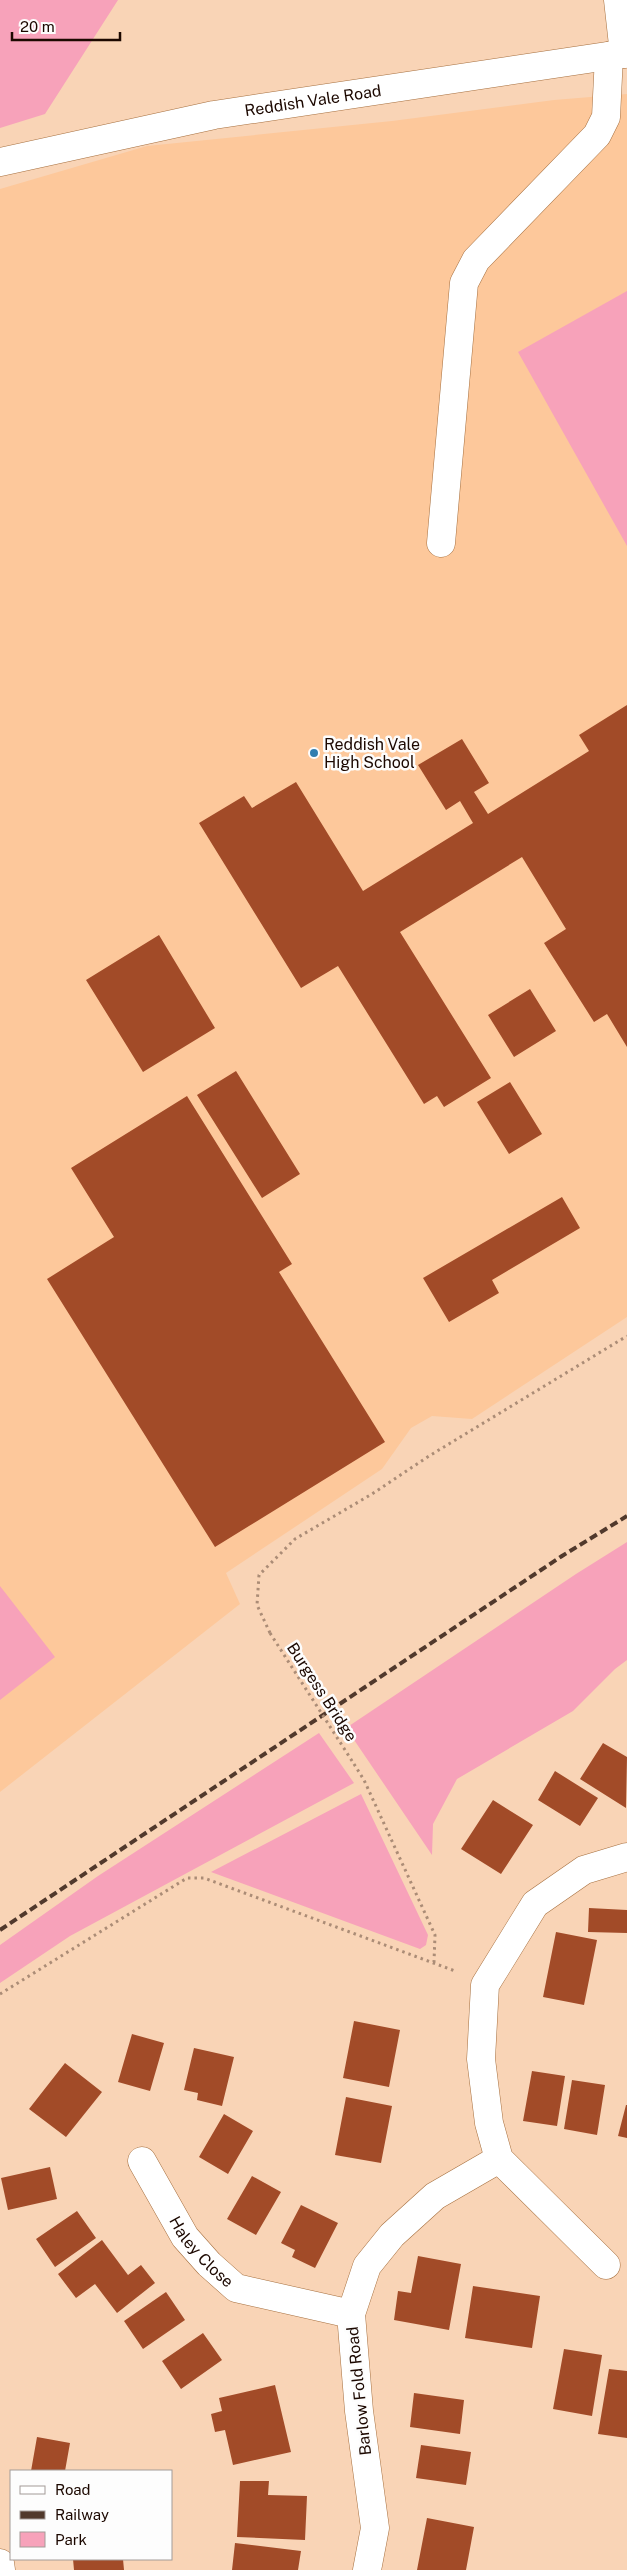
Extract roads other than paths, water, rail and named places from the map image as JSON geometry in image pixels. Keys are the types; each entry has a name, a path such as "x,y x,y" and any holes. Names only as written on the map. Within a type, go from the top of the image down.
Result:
{"street":[{"path":"441,543 464,284 476,260 596,135 606,117 620,55 618,0"},
{"name":"Reddish Vale Road","path":"0,162 214,114 620,55"},
{"path":"606,2265 498,2159 489,2123 481,2059 486,1984 535,1904 584,1870 627,1857"},
{"name":"Barlow Fold Road","path":"367,2570 375,2528 359,2411 351,2314 367,2266 392,2235 435,2196 498,2159"},
{"name":"Haley Close","path":"142,2160 185,2237 209,2264 236,2288 351,2314"},
{"path":"0,2563 1,2570"}],"railway":[{"path":"0,1930 562,1556 627,1516"}],"place":[{"name":"Reddish Vale High School","path":"314,753"}]}
